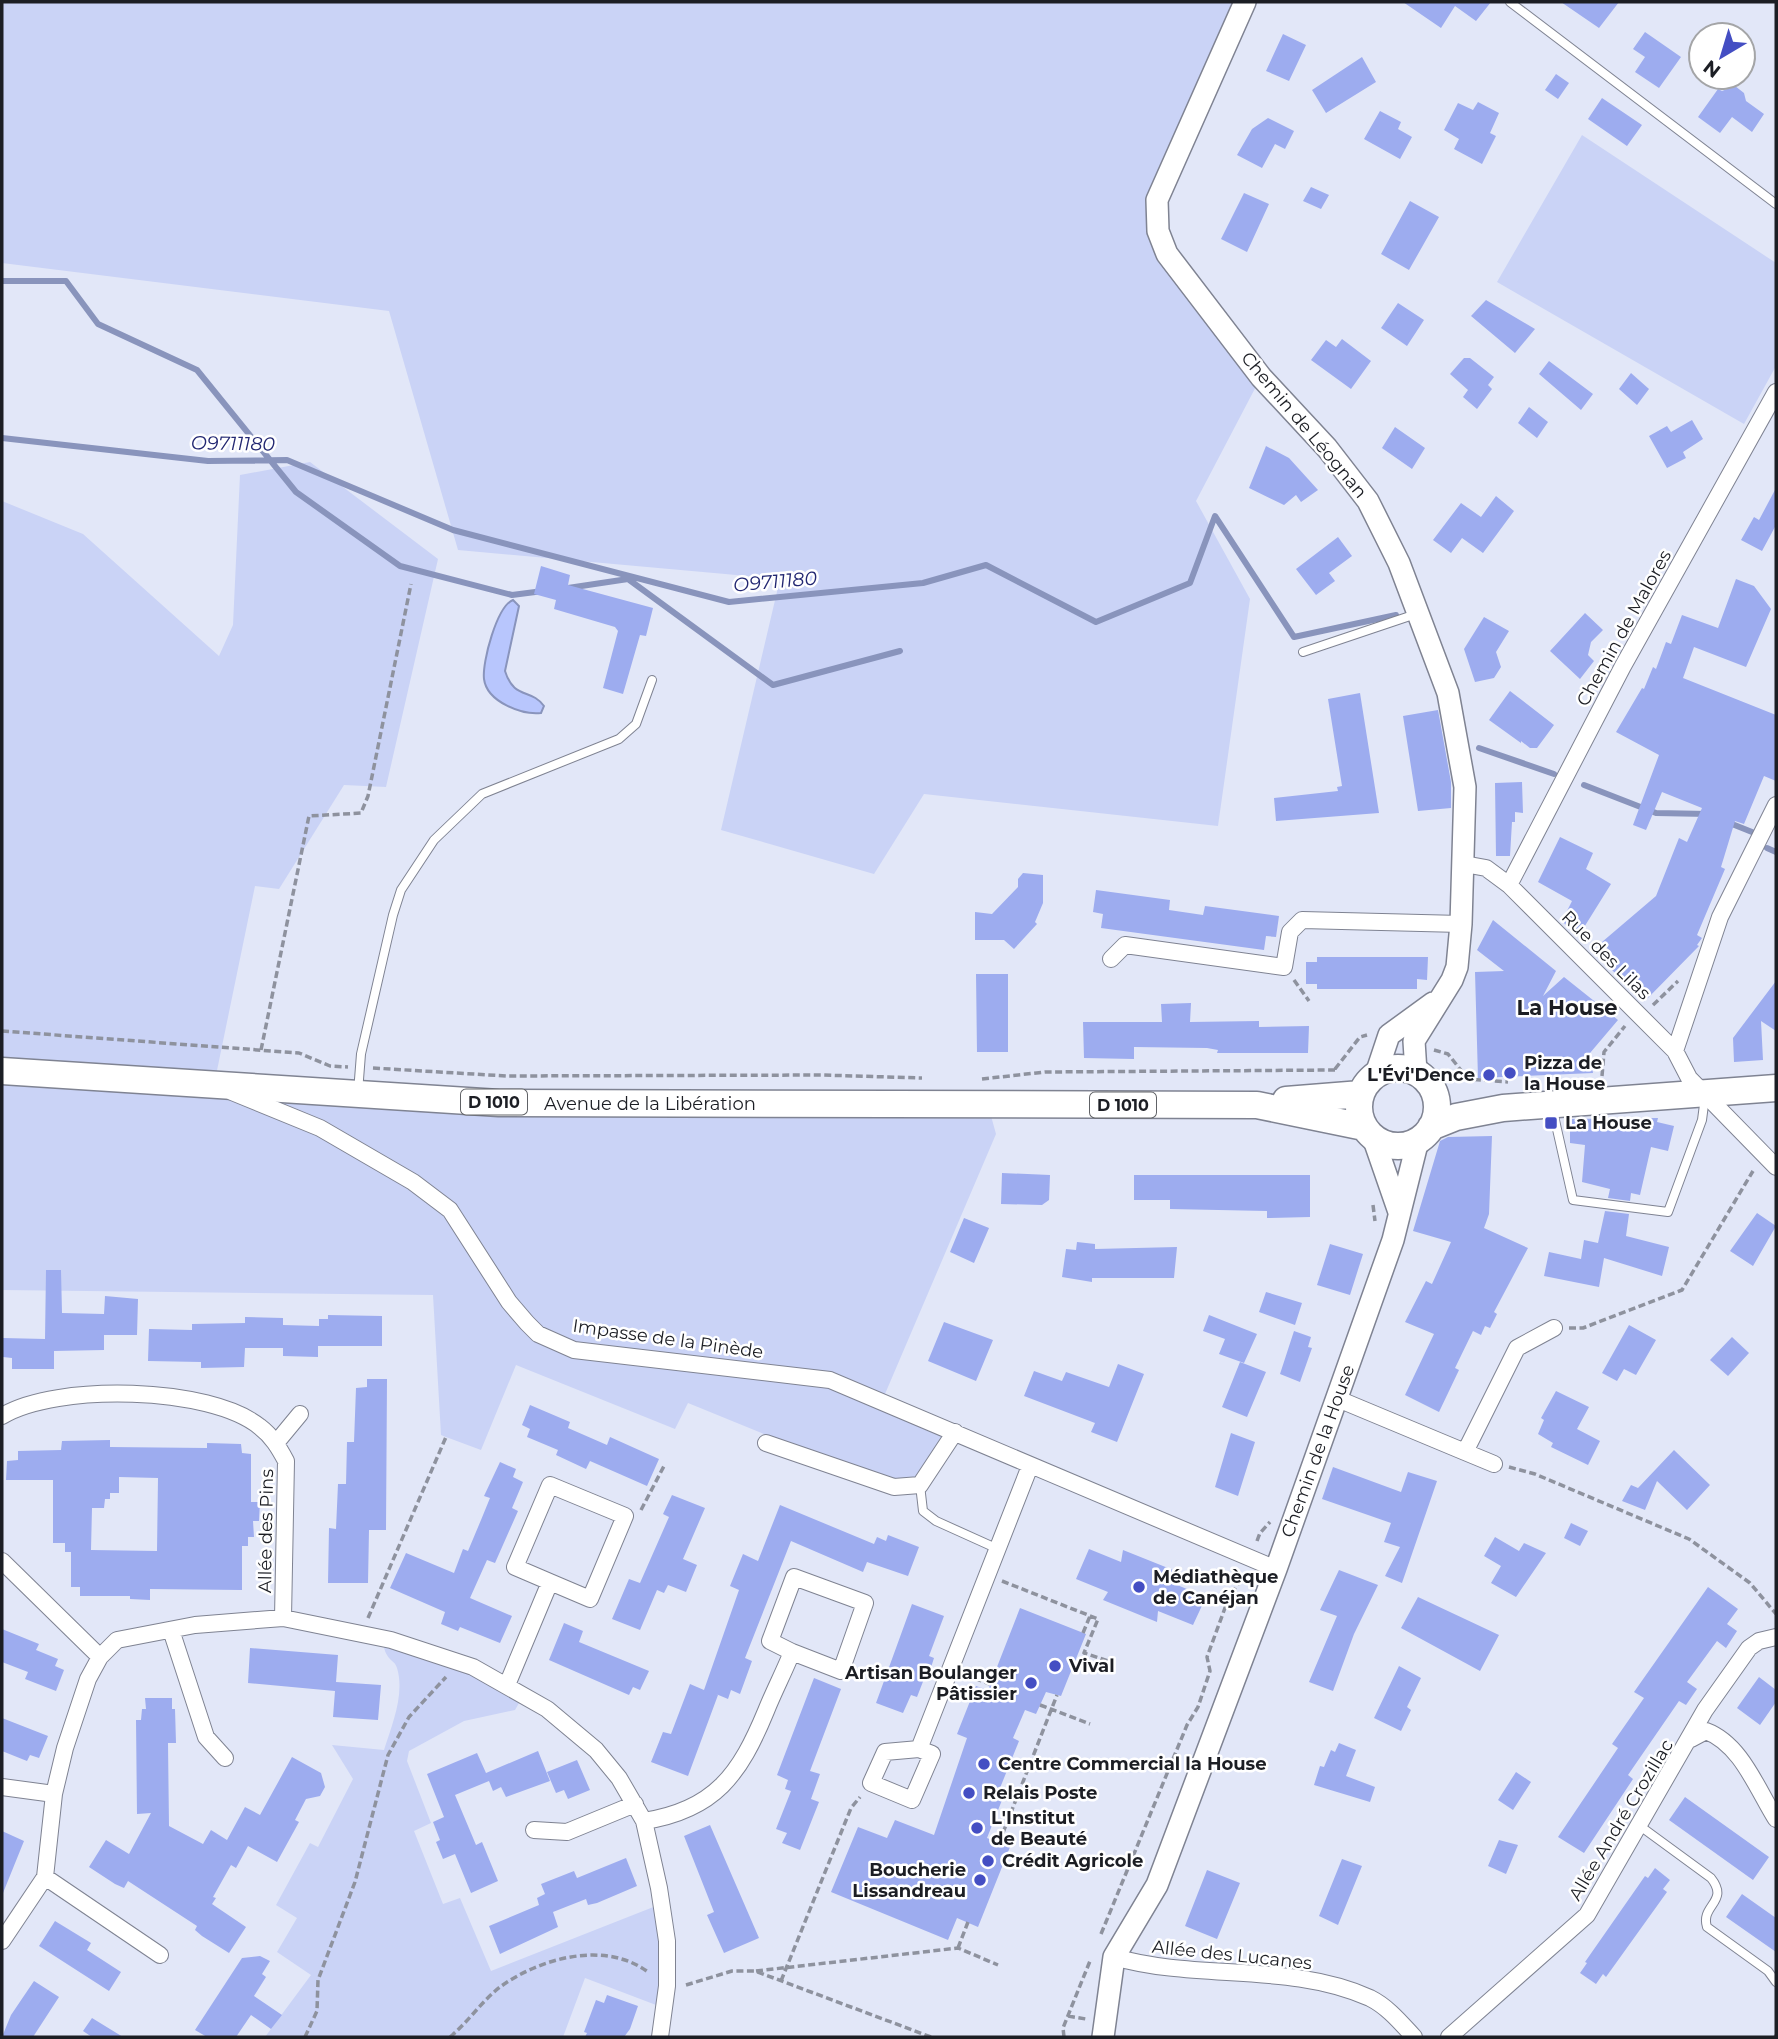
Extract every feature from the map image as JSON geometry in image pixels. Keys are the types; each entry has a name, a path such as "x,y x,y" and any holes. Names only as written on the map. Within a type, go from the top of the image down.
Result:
{"main road":[{"path":"1503,1108 1421,1071 1391,1068 1358,1088 1358,1105 1368,1132 1390,1145 1425,1134 1456,1116 1503,1108 1776,1088"},
{"name":"Avenue de la Libération","path":"2,1071 357,1094 565,1103 1257,1105 1358,1088"},
{"path":"1421,1071 1437,1101 1425,1134"},
{"name":"Avenue de la Libération","path":"1257,1105 1368,1132"}],"street":[{"name":"Chemin de Léognan","path":"1245,2 1157,200 1158,231 1167,254 1261,376 1352,478 1368,501 1420,613 1455,720 1465,787 1464,864 1457,967 1441,998 1417,1033 1421,1071"},
{"name":"Chemin de Malores","path":"1509,885 1623,666 1776,391"},
{"path":"1675,1051 1720,917 1776,805"},
{"name":"Rue des Lilas","path":"1464,864 1486,868 1509,885 1675,1051 1689,1078 1706,1092 1776,1167"},
{"path":"1111,959 1125,945 1284,967 1290,932 1302,920 1461,924"},
{"name":"Chemin de Léognan","path":"1358,1088 1394,1029 1441,998"},
{"name":"Impasse de la Pinède","path":"214,1085 320,1128 413,1182 450,1210 509,1302 527,1323 538,1334 557,1343 574,1350 830,1380 1276,1569"},
{"path":"1368,1132 1399,1214"},
{"name":"Chemin de la House","path":"1102,2037 1105,1951 1157,1885 1338,1398 1425,1134"},
{"path":"1465,1452 1517,1348 1553,1328"},
{"name":"Allée des Pins","path":"2,1415 43,1402 83,1396 173,1395 239,1415 260,1426 276,1443 286,1461 288,1480 283,1618"},
{"path":"1338,1398 1494,1464"},
{"path":"276,1443 300,1414"},
{"path":"766,1443 894,1487 920,1485 955,1432"},
{"path":"919,1749 1030,1466"},
{"path":"550,1486 625,1516 590,1599 550,1582 515,1567 550,1486"},
{"path":"2,1561 100,1657"},
{"path":"2,1573 23,1583"},
{"path":"794,1577 864,1603 841,1671 792,1652 771,1641 794,1577"},
{"path":"507,1685 550,1582"},
{"path":"2,1941 45,1877 54,1794 65,1748 88,1679 100,1657 117,1640 195,1625 283,1618 361,1633 458,1662 507,1685 547,1709 596,1750 619,1778 644,1821 667,1941 667,1986 660,2037"},
{"path":"172,1630 206,1737 225,1758"},
{"name":"Allée André Crozillac","path":"1449,2037 1587,1915 1691,1739 1705,1710 1749,1648 1775,1636"},
{"path":"644,1821 685,1810 724,1787 753,1742 792,1652"},
{"path":"1691,1739 1706,1731 1719,1736 1732,1748 1776,1819"},
{"path":"919,1749 932,1754 912,1800 871,1783 885,1752 919,1749"},
{"path":"2,1787 54,1794"},
{"path":"534,1830 567,1832 635,1804"},
{"path":"45,1877 160,1955"},
{"name":"Allée des Lucanes","path":"1105,1951 1141,1965 1297,1979 1347,1991 1371,1999 1393,2014 1414,2037"}],"lane":[{"path":"1510,2 1776,204"},
{"path":"1303,652 1420,613"},
{"path":"357,1094 359,1067 401,890 434,840 482,794 619,739 636,724 652,680"},
{"path":"1552,1104 1573,1200 1668,1212 1702,1120 1706,1092"},
{"path":"920,1485 923,1511 936,1521 998,1549"},
{"path":"1640,1826 1711,1878 1718,1887 1718,1896 1706,1915 1707,1927 1768,1971 1776,1982"}],"path":[{"path":"261,1050 309,816 361,813 368,796 411,584"},
{"path":"1284,967 1309,1001"},
{"path":"2,1031 299,1053 330,1066 506,1076 821,1075 928,1079"},
{"path":"1335,1070 1360,1037 1373,1036 1386,1043"},
{"path":"1421,1071 1433,1049 1448,1054 1468,1079 1513,1082"},
{"path":"981,1079 1045,1072 1335,1070 1358,1088"},
{"path":"1589,1077 1613,1075"},
{"path":"1553,1328 1583,1328 1682,1290 1762,1154"},
{"path":"1371,1194 1376,1228"},
{"path":"361,1633 446,1437"},
{"path":"1494,1464 1535,1474 1689,1539 1750,1583 1776,1614"},
{"path":"625,1516 643,1509 664,1466"},
{"path":"1105,1951 1187,1725 1198,1707 1210,1671 1207,1657 1229,1597 1240,1584 1253,1558 1259,1533 1272,1520"},
{"path":"987,1575 1098,1619 1082,1652 1114,1662"},
{"path":"1083,1633 1090,1616"},
{"path":"305,2037 317,2011 318,1980 355,1882 388,1755 409,1717 458,1662"},
{"path":"950,1670 990,1684"},
{"path":"999,1843 1057,1695"},
{"path":"1040,1705 1090,1724"},
{"path":"781,1981 851,1808 871,1783"},
{"path":"958,1948 968,1923"},
{"path":"755,1971 958,1948 998,1965"},
{"path":"1064,2037 1063,2028 1092,1957"}],"shaded area":[{"path":"2,2 1245,2 1157,200 1158,231 1261,377 1196,501 1250,599 1218,826 924,794 874,874 721,830 780,579 458,550 389,311 2,263"},
{"path":"1582,135 1776,263 1776,366 1744,424 1497,282"},
{"path":"310,462 438,559 386,787 344,785 279,889 255,886 214,1085 988,1105 996,1134 882,1401 955,1432 920,1485 894,1487 688,1403 675,1429 516,1365 481,1450 446,1437 441,1435 433,1295 2,1290 2,501 83,534 219,656 233,625 240,475"},
{"path":"513,600 519,606 505,671 513,686 534,697 544,706 541,713 524,712 506,705 491,694 484,679 485,660 496,623 501,612"},
{"path":"382,1639 523,1696 515,1710 464,1721 409,1751 407,1761 431,1823 414,1831 443,1904 460,1898 491,1971 661,1904 664,2008 585,1978 563,2037 265,2037 311,1975 277,1952 297,1918 276,1905 310,1843 318,1847 353,1779 332,1745 384,1750 394,1720 399,1699 399,1678"}],"building":[{"path":"1403,2 1491,2 1476,21 1455,6 1441,28"},
{"path":"1561,2 1619,2 1599,28"},
{"path":"1645,32 1681,57 1659,88 1635,72 1645,57 1633,49"},
{"path":"1283,34 1306,45 1289,81 1266,71"},
{"path":"1362,57 1376,82 1326,113 1312,90"},
{"path":"1556,74 1569,83 1558,99 1545,90"},
{"path":"1717,91 1741,91 1746,101 1764,114 1752,132 1732,117 1720,133 1698,117"},
{"path":"1602,98 1642,125 1627,146 1588,119"},
{"path":"1478,102 1499,113 1490,133 1496,136 1482,164 1454,149 1459,139 1444,130 1458,103 1473,110"},
{"path":"1380,111 1401,122 1398,129 1412,137 1400,159 1364,139"},
{"path":"1268,118 1294,131 1285,149 1275,144 1262,168 1237,155 1252,129"},
{"path":"1311,187 1329,195 1321,209 1303,201"},
{"path":"1244,193 1269,204 1247,252 1221,239"},
{"path":"1410,201 1439,217 1409,270 1381,254"},
{"path":"1486,300 1535,329 1515,353 1471,316"},
{"path":"1398,303 1424,320 1407,346 1381,328"},
{"path":"1342,339 1371,361 1351,389 1311,360 1326,340 1336,347"},
{"path":"1464,358 1470,358 1494,377 1488,385 1492,389 1477,409 1463,397 1468,390 1450,374"},
{"path":"1549,361 1593,394 1581,410 1539,374"},
{"path":"1631,373 1649,389 1637,405 1619,389"},
{"path":"1529,407 1548,422 1537,438 1518,423"},
{"path":"1692,420 1703,439 1683,452 1686,458 1667,468 1649,436 1667,426 1671,432"},
{"path":"1395,427 1425,448 1412,469 1382,448"},
{"path":"1266,446 1289,458 1318,490 1301,502 1296,495 1284,505 1249,488"},
{"path":"1776,488 1776,525 1762,551 1741,540 1754,517 1759,520"},
{"path":"1496,496 1514,511 1483,553 1462,538 1451,553 1433,540 1461,503 1481,517"},
{"path":"1338,537 1352,556 1329,573 1335,581 1316,595 1296,569"},
{"path":"541,566 570,575 568,585 653,608 646,636 640,635 623,694 603,688 618,631 615,627 554,609 556,600 534,594"},
{"path":"1736,579 1754,586 1771,609 1746,667 1694,647 1683,678 1776,715 1776,781 1764,776 1744,824 1735,821 1721,867 1725,869 1697,935 1702,938 1697,945 1699,946 1644,1002 1611,969 1618,961 1602,942 1656,896 1679,838 1687,842 1702,808 1662,792 1646,830 1633,825 1659,755 1616,732 1642,688 1644,689 1653,667 1656,669 1666,642 1671,644 1682,615 1718,628"},
{"path":"1585,613 1603,630 1591,642 1588,655 1594,661 1580,679 1550,651"},
{"path":"1484,617 1509,631 1496,652 1501,667 1494,678 1475,682 1464,649"},
{"path":"1510,691 1554,725 1537,748 1521,743 1489,720"},
{"path":"1360,693 1379,813 1276,821 1274,798 1338,791 1337,787 1342,786 1328,699"},
{"path":"1438,710 1451,782 1451,808 1418,811 1403,716"},
{"path":"1522,782 1523,813 1515,812 1510,856 1496,856 1495,783"},
{"path":"1560,837 1593,853 1586,869 1611,884 1578,937 1562,921 1572,901 1538,882"},
{"path":"1023,873 1043,875 1043,903 1035,922 1037,924 1014,949 1004,940 975,940 975,912 992,914 1018,887 1018,879"},
{"path":"1096,890 1170,900 1169,910 1203,915 1205,906 1279,916 1276,937 1266,936 1264,950 1101,928 1103,914 1093,912"},
{"path":"1493,920 1556,971 1543,996 1564,977 1618,1020 1590,1053 1593,1073 1478,1078 1475,972 1504,971 1477,950"},
{"path":"1317,957 1428,957 1427,980 1417,979 1417,989 1317,989 1317,984 1306,984 1306,962 1317,962"},
{"path":"976,974 1008,974 1008,1052 977,1052"},
{"path":"1776,981 1776,1031 1761,1021 1763,1060 1734,1062 1733,1038"},
{"path":"1191,1003 1190,1022 1259,1021 1259,1027 1309,1026 1308,1053 1217,1053 1218,1050 1207,1048 1134,1047 1134,1059 1084,1058 1083,1022 1162,1022 1161,1004"},
{"path":"1658,1118 1657,1122 1674,1126 1668,1151 1651,1147 1640,1195 1631,1193 1630,1201 1608,1198 1610,1189 1582,1182 1585,1145 1570,1143 1570,1119"},
{"path":"1492,1136 1489,1214 1484,1228 1528,1248 1494,1312 1497,1314 1490,1328 1485,1326 1481,1335 1473,1331 1455,1368 1459,1370 1439,1412 1405,1395 1434,1334 1405,1322 1426,1281 1432,1284 1451,1242 1413,1231 1440,1141 1448,1137"},
{"path":"1002,1173 1050,1175 1049,1200 1042,1205 1001,1204"},
{"path":"1134,1175 1310,1175 1310,1217 1267,1218 1267,1211 1170,1209 1170,1200 1134,1200"},
{"path":"1605,1211 1629,1214 1626,1236 1669,1247 1662,1276 1604,1258 1599,1287 1544,1276 1549,1252 1581,1259 1584,1240 1598,1243"},
{"path":"1757,1213 1776,1226 1753,1266 1730,1251"},
{"path":"964,1218 989,1228 974,1263 950,1252"},
{"path":"1077,1242 1095,1244 1095,1249 1177,1247 1174,1278 1092,1278 1092,1282 1062,1277 1066,1249 1076,1250"},
{"path":"1330,1244 1363,1254 1350,1295 1317,1285"},
{"path":"46,1270 61,1270 62,1313 104,1314 105,1296 138,1299 137,1335 104,1335 104,1350 54,1351 54,1369 12,1369 12,1358 3,1357 3,1338 45,1339"},
{"path":"1266,1292 1302,1303 1295,1325 1259,1312"},
{"path":"328,1315 382,1316 382,1346 318,1346 318,1357 283,1356 283,1348 245,1348 244,1367 201,1368 201,1362 148,1361 149,1329 192,1330 192,1324 245,1323 245,1317 283,1318 283,1325 319,1326 319,1319 328,1319"},
{"path":"1209,1315 1257,1334 1244,1363 1219,1354 1225,1339 1203,1331"},
{"path":"944,1322 993,1340 976,1381 928,1361"},
{"path":"1629,1325 1656,1340 1636,1375 1624,1369 1617,1381 1602,1373"},
{"path":"1294,1331 1311,1337 1308,1347 1312,1348 1300,1382 1280,1374"},
{"path":"1732,1337 1749,1353 1728,1376 1710,1360"},
{"path":"1240,1362 1266,1372 1247,1417 1222,1407"},
{"path":"1118,1364 1144,1374 1117,1442 1091,1432 1095,1423 1024,1396 1034,1371 1062,1381 1066,1372 1109,1387"},
{"path":"367,1379 387,1379 386,1530 369,1530 368,1583 328,1583 329,1528 336,1529 338,1484 346,1484 347,1442 354,1442 356,1388 367,1387"},
{"path":"1556,1391 1589,1407 1577,1429 1600,1441 1588,1465 1551,1447 1553,1443 1538,1434 1544,1420 1541,1418"},
{"path":"530,1405 570,1422 568,1428 607,1445 610,1437 659,1459 647,1486 590,1461 586,1469 556,1455 558,1450 527,1437 530,1429 522,1425"},
{"path":"1231,1433 1255,1442 1238,1496 1215,1487"},
{"path":"110,1440 110,1447 207,1448 207,1443 241,1444 242,1453 251,1454 251,1502 260,1502 259,1521 253,1521 254,1537 248,1537 248,1546 242,1546 242,1590 150,1589 150,1600 130,1599 130,1596 80,1596 80,1587 71,1587 71,1552 65,1552 65,1543 53,1543 53,1480 6,1480 7,1461 18,1460 18,1451 61,1450 62,1441","holes":["119,1477 158,1478 157,1551 91,1550 92,1508 104,1508 105,1499 110,1499 110,1493 119,1493"]},
{"path":"1674,1450 1710,1485 1687,1510 1657,1481 1645,1510 1622,1501 1631,1485 1638,1488"},
{"path":"500,1462 516,1469 513,1477 523,1482 512,1508 518,1511 495,1563 487,1560 470,1598 512,1616 500,1643 460,1627 458,1631 441,1624 445,1612 390,1588 406,1553 454,1573 463,1549 468,1551 481,1520 490,1498 484,1496"},
{"path":"1333,1467 1401,1492 1408,1472 1437,1481 1402,1583 1385,1576 1400,1547 1384,1542 1391,1523 1322,1499"},
{"path":"672,1495 705,1508 683,1559 697,1565 686,1592 668,1585 664,1593 657,1590 640,1630 612,1619 629,1579 640,1583 669,1517 663,1514"},
{"path":"780,1505 874,1544 877,1537 886,1541 888,1535 919,1547 908,1576 867,1562 863,1572 791,1541 745,1658 752,1661 740,1694 731,1690 728,1699 716,1694 718,1695 688,1776 651,1762 663,1732 671,1734 690,1684 704,1690 739,1590 730,1586 743,1554 758,1561"},
{"path":"1571,1523 1588,1531 1580,1546 1564,1538"},
{"path":"1495,1537 1519,1551 1524,1543 1546,1553 1516,1597 1491,1583 1501,1566 1484,1556"},
{"name":"Médiathèque de Canéjan","path":"1089,1549 1121,1562 1123,1550 1178,1572 1170,1582 1206,1597 1193,1625 1158,1611 1157,1622 1103,1600 1108,1592 1076,1579"},
{"path":"1339,1570 1378,1585 1354,1634 1333,1691 1309,1682 1337,1616 1320,1610"},
{"path":"1708,1587 1738,1609 1727,1624 1737,1631 1726,1648 1717,1641 1687,1682 1697,1689 1686,1705 1679,1701 1628,1775 1633,1779 1584,1853 1558,1837 1618,1748 1612,1744 1644,1698 1634,1692"},
{"path":"1418,1597 1499,1635 1480,1671 1401,1628"},
{"path":"912,1604 944,1616 929,1656 934,1658 927,1680 924,1679 917,1697 911,1695 903,1713 876,1703"},
{"name":"Centre Commercial la House","path":"1020,1608 1086,1634 1061,1696 1046,1692 1036,1714 1025,1710 1013,1738 1019,1741 1000,1788 1006,1790 987,1838 1010,1847 978,1927 957,1918 948,1940 831,1892 858,1827 887,1838 895,1820 934,1835 967,1738 957,1734 976,1686 988,1690"},
{"path":"564,1623 583,1631 579,1642 649,1671 640,1690 633,1687 629,1695 549,1660"},
{"path":"2,1629 39,1644 36,1650 58,1659 55,1666 64,1670 56,1691 25,1679 28,1672 2,1662"},
{"path":"250,1648 338,1655 336,1682 381,1685 378,1720 333,1717 335,1691 248,1683"},
{"path":"1399,1666 1421,1678 1407,1707 1411,1710 1401,1731 1374,1718"},
{"path":"1759,1677 1776,1690 1776,1702 1760,1725 1737,1708"},
{"path":"814,1678 841,1689 810,1771 820,1774 811,1799 819,1802 800,1850 782,1843 787,1833 776,1829 791,1791 785,1789 788,1780 777,1775"},
{"path":"145,1698 172,1698 176,1743 168,1743 169,1826 203,1844 211,1830 227,1840 245,1807 260,1815 292,1757 321,1773 325,1787 320,1796 306,1799 295,1820 299,1822 277,1862 248,1846 236,1868 231,1865 213,1897 216,1898 212,1904 246,1927 229,1953 202,1936 195,1930 197,1926 128,1881 124,1888 89,1867 106,1840 129,1854 151,1813 137,1814 136,1720 141,1720 142,1709 146,1709"},
{"path":"2,1718 48,1736 39,1758 30,1755 27,1761 2,1751"},
{"path":"1339,1743 1356,1750 1346,1776 1375,1787 1370,1802 1314,1785 1320,1766 1324,1767 1331,1750 1335,1752"},
{"path":"538,1751 550,1781 506,1797 501,1787 493,1791 489,1781 455,1795 476,1845 482,1842 498,1881 471,1893 455,1854 443,1859 436,1842 440,1840 433,1822 444,1817 427,1774 477,1753 486,1773"},
{"path":"577,1760 590,1790 568,1799 564,1790 556,1793 547,1772"},
{"path":"1516,1772 1531,1782 1513,1810 1498,1800"},
{"path":"1685,1797 1769,1857 1753,1880 1669,1820"},
{"path":"710,1825 759,1938 724,1953 707,1915 714,1912 684,1836"},
{"path":"2,1831 24,1841 3,1893 2,1893"},
{"path":"1499,1840 1518,1845 1506,1874 1488,1866"},
{"path":"626,1858 637,1886 597,1903 588,1905 586,1899 553,1912 558,1927 500,1954 489,1926 539,1905 537,1898 545,1894 541,1884 574,1871 577,1878"},
{"path":"1342,1859 1362,1866 1338,1925 1319,1916"},
{"path":"1655,1868 1670,1880 1663,1889 1667,1892 1606,1977 1603,1974 1596,1984 1580,1973 1587,1963 1585,1962 1645,1876 1648,1878"},
{"path":"1207,1870 1240,1883 1217,1939 1185,1926"},
{"path":"1742,1894 1776,1918 1776,1952 1726,1917"},
{"path":"55,1921 91,1943 87,1950 121,1972 109,1991 39,1946"},
{"path":"260,1956 270,1961 262,1974 266,1977 254,1996 282,2015 271,2029 251,2015 236,2037 207,2037 195,2030 242,1958"},
{"path":"34,1981 59,1997 33,2037 2,2037 11,2015"},
{"path":"607,1995 638,2006 630,2029 624,2037 585,2037 587,2033 584,2032 596,2000 604,2003"},
{"path":"92,2018 123,2037 92,2037 83,2031"}],"waterway":[{"path":"2,281 66,281 98,324 197,370 296,492 400,566 512,595 543,591"},
{"name":"O9711180","path":"2,438 208,461 287,460 453,530 729,602 923,583 986,565 1096,622 1190,583 1215,516 1294,637 1396,615"},
{"path":"568,588 628,579 773,685 900,651"},
{"name":"O9711180","path":"1479,748 1554,774"},
{"name":"O9711180","path":"1584,785 1656,813 1708,814"},
{"name":"O9711180","path":"1727,822 1752,832"},
{"name":"O9711180","path":"1767,848 1776,852"}],"place":[{"name":"Pizza de la House","path":"1510,1073"},
{"name":"L'Évi'Dence","path":"1489,1075"},
{"name":"La House","path":"1551,1123"},
{"name":"Médiathèque de Canéjan","path":"1139,1587"},
{"name":"Vival","path":"1055,1666"},
{"name":"Artisan Boulanger Pâtissier","path":"1031,1683"},
{"name":"Centre Commercial la House","path":"984,1764"},
{"name":"Relais Poste","path":"969,1793"},
{"name":"L'Institut de Beauté","path":"977,1828"},
{"name":"Crédit Agricole","path":"988,1861"},
{"name":"Boucherie Lissandreau","path":"980,1880"}],"district":[{"name":"La House","path":"1567,1008"}]}
